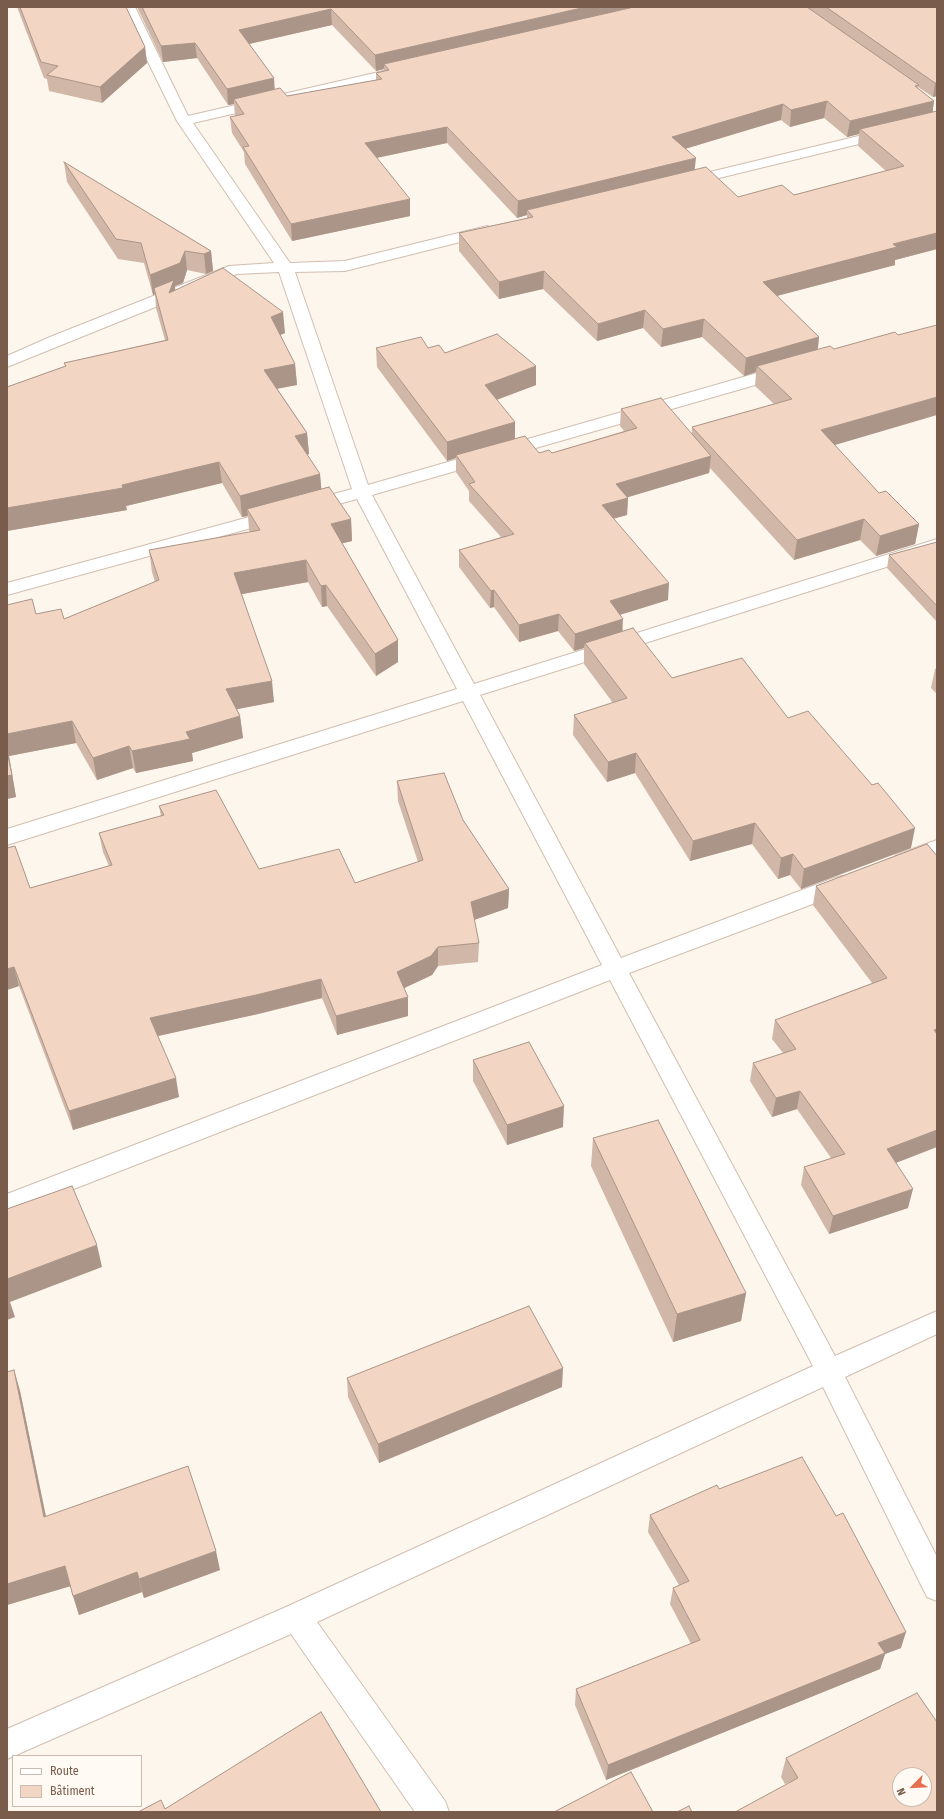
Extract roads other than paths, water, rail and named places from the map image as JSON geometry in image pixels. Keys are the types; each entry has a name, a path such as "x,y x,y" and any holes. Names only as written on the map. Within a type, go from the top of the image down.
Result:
{"street":[{"path":"128,7 184,121 286,269 362,492 829,1371 937,1587"},
{"path":"184,121 415,68"},
{"path":"676,185 937,121"},
{"path":"7,362 56,340 235,269 286,269 345,266 499,228"},
{"path":"7,589 362,492 799,367"},
{"path":"7,837 937,545"},
{"path":"885,868 937,848"},
{"path":"7,1205 616,969 862,876"},
{"path":"7,1744 296,1617 937,1322"},
{"path":"296,1617 434,1812"}]}
